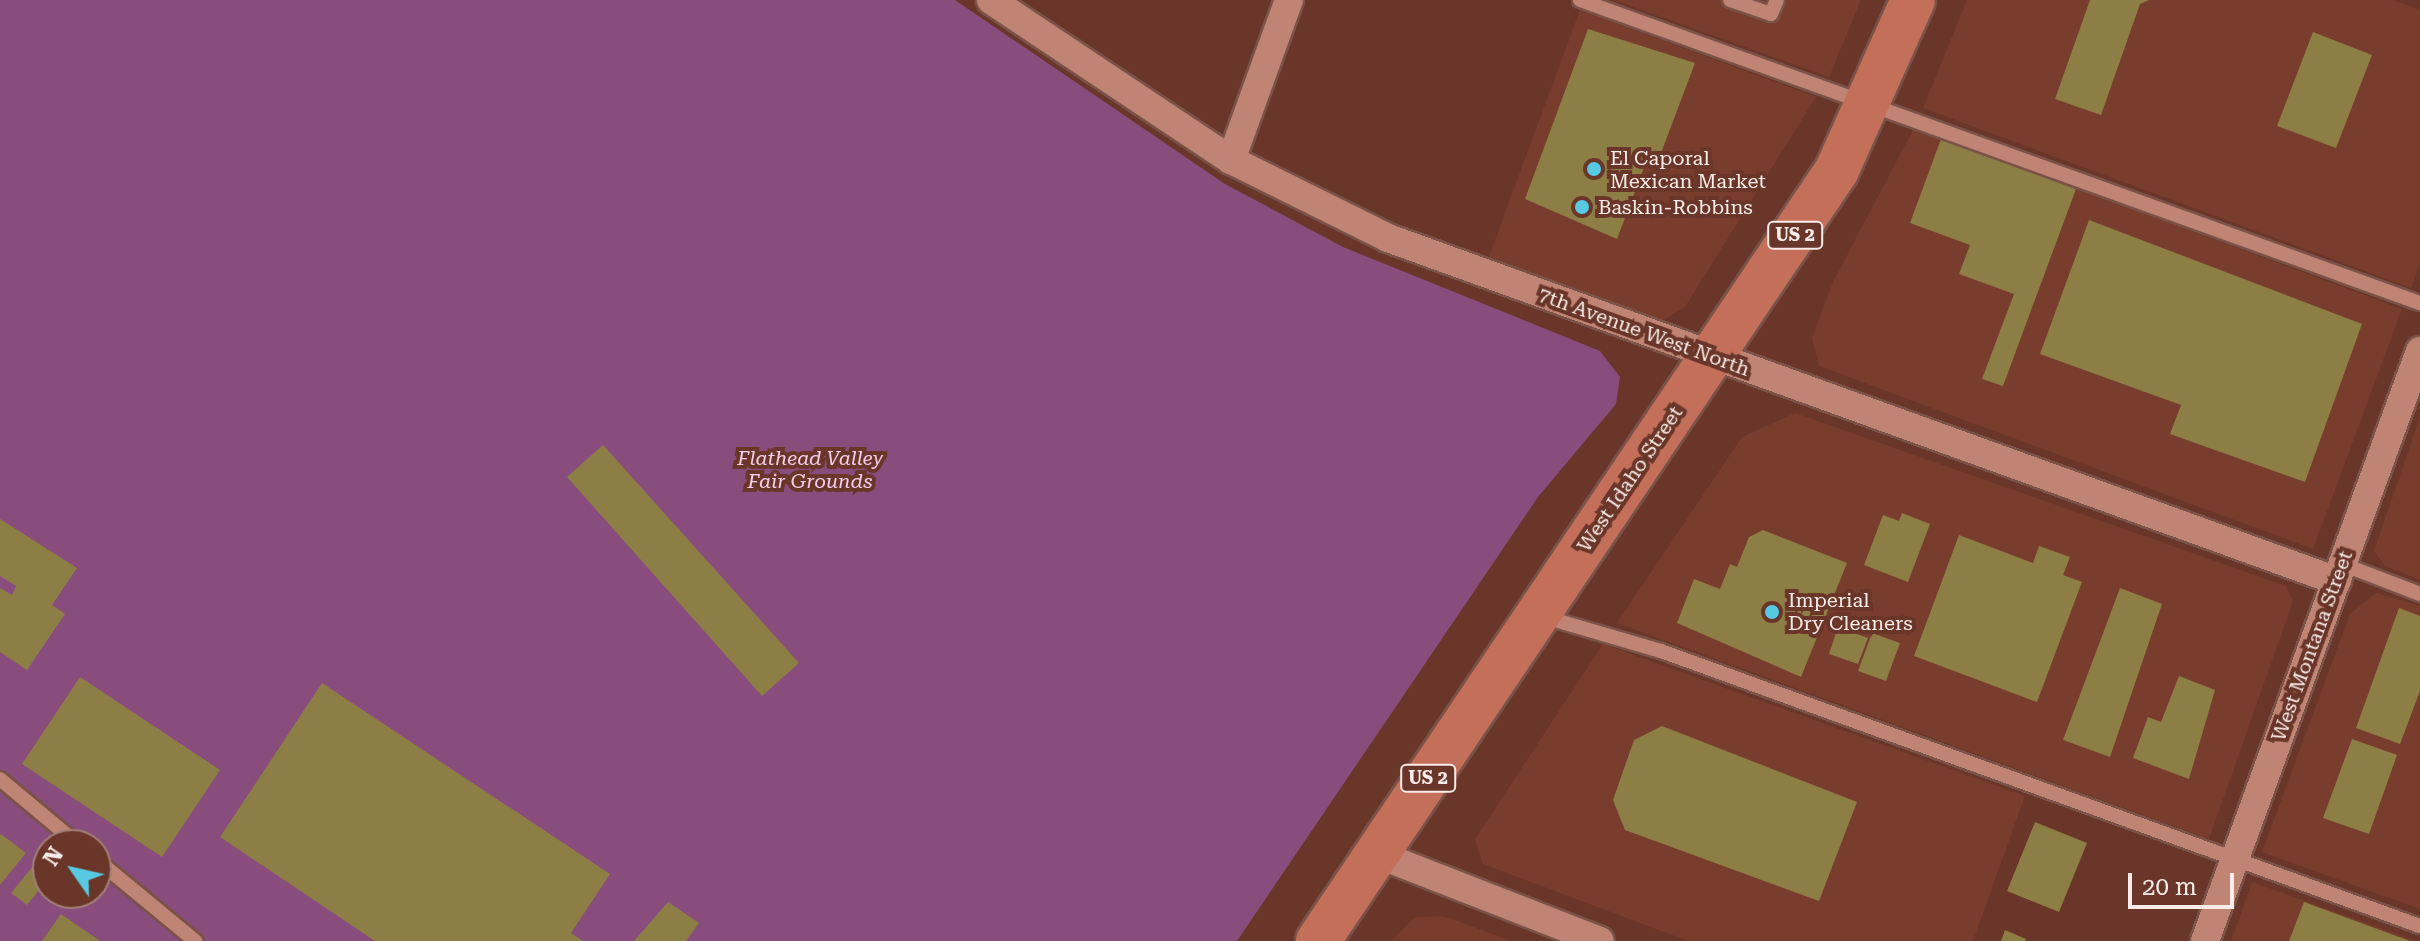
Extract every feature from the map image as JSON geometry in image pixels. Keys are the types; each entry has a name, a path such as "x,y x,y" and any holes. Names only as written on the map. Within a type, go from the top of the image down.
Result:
{"highway":[{"name":"West Idaho Street","path":"1318,941 1711,357 1870,109 1913,0"}],"street":[{"name":"7th Avenue West North","path":"991,0 1231,160 1388,238 1711,357 2339,573"},
{"path":"1231,160 1289,0"},
{"name":"West Montana Street","path":"2205,941 2420,351"},
{"path":"1377,854 1600,941"}],"lane":[{"path":"1580,0 1870,109 1925,119 2420,303"},
{"path":"1730,0 1771,14 1777,0"},
{"path":"2339,573 2420,594"},
{"path":"1537,615 1661,651 2420,926"},
{"path":"0,779 60,829"},
{"path":"112,872 195,941"}],"shaded area":[{"path":"1614,0 1861,0 1829,77"},
{"path":"1967,0 2393,0 2420,10 2420,264 2411,288 1923,108"},
{"path":"1580,10 1816,97 1685,307 1663,320 1488,259"},
{"path":"1914,128 2402,309 2313,549 1819,366 1812,338 1833,282"},
{"path":"1795,413 2286,586 2293,601 2209,839 1617,623 1742,437"},
{"path":"2420,417 2420,580 2385,566 2374,551"},
{"path":"2376,593 2420,606 2420,909 2262,852 2350,614"},
{"path":"1603,644 2025,796 1973,941 1688,941 1483,864 1475,839"},
{"path":"2252,882 2417,941 2231,941"},
{"path":"1437,916 1511,941 1392,941 1414,918"}],"green space":[{"name":"Flathead Valley Fair Grounds","path":"0,0 955,0 1225,184 1343,247 1600,351 1620,377 1616,404 1538,497 1237,941 0,941"}],"building":[{"path":"2090,0 2149,0 2140,4 2101,115 2055,99"},
{"path":"1588,29 1695,63 1658,161 1648,157 1617,239 1525,199"},
{"path":"2313,32 2372,55 2336,148 2277,126"},
{"path":"1941,139 2076,189 2003,386 1982,379 2014,294 1959,274 1970,245 1910,223"},
{"path":"2089,220 2362,324 2305,482 2170,434 2181,405 2040,354"},
{"path":"603,445 799,663 762,696 567,477"},
{"path":"1902,513 1930,524 1908,582 1864,565 1883,515 1899,521"},
{"path":"0,519 77,568 52,605 65,614 27,670 0,652 0,588 12,595 16,586 0,576"},
{"path":"1763,530 1847,563 1801,677 1677,623 1694,579 1720,589 1730,564 1737,567 1749,537"},
{"path":"1959,535 2033,563 2039,546 2070,557 2063,575 2082,582 2037,702 1914,656"},
{"path":"2120,588 2162,604 2110,757 2063,740"},
{"path":"2399,608 2420,616 2420,691 2400,744 2356,728"},
{"path":"1838,627 1868,638 1858,664 1829,654"},
{"path":"1872,633 1900,643 1886,681 1858,671"},
{"path":"2179,676 2215,690 2189,779 2133,758 2148,717 2161,722"},
{"path":"80,677 220,770 162,857 22,764"},
{"path":"322,683 610,874 571,933 583,941 375,941 220,837"},
{"path":"1662,726 1857,802 1819,901 1625,830 1613,800 1634,740"},
{"path":"2352,739 2397,755 2369,834 2323,818"},
{"path":"2035,822 2087,843 2059,912 2007,891"},
{"path":"0,835 26,853 0,885"},
{"path":"32,867 32,899 27,905 11,893"},
{"path":"668,902 699,923 686,941 634,941"},
{"path":"2304,902 2410,941 2289,941"},
{"path":"61,914 100,941 42,941"},
{"path":"2005,930 2026,939 2001,941"}],"place":[{"name":"El Caporal Mexican Market","path":"1594,169"},
{"name":"Baskin-Robbins","path":"1582,207"},
{"name":"Imperial Dry Cleaners","path":"1772,612"}]}
